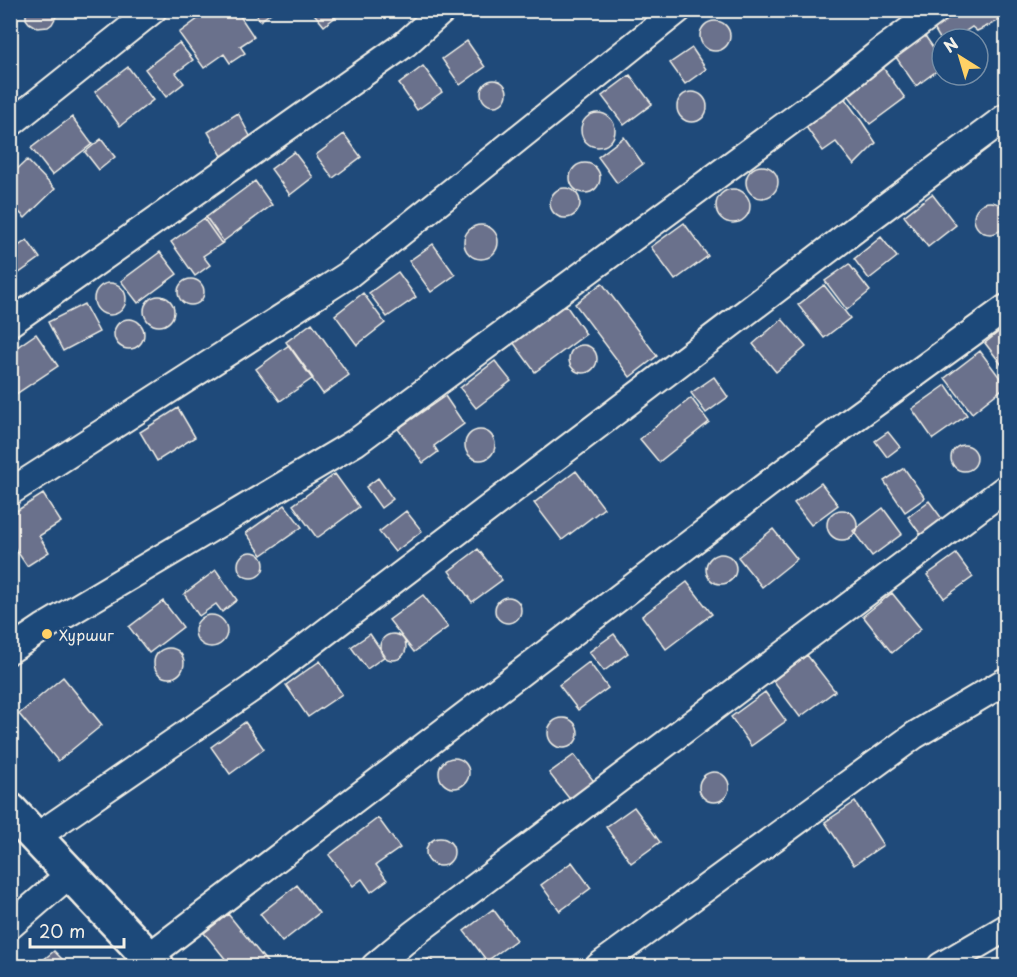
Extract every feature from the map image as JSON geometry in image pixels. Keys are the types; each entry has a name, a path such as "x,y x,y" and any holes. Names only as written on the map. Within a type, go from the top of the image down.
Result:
{"main road":[{"path":"10,810 153,962"}],"street":[{"path":"10,124 153,10"},
{"path":"10,323 405,44 443,10"},
{"path":"10,492 348,275 678,10"},
{"path":"10,650 43,628 356,442 837,87 937,10"},
{"path":"36,837 251,689 1006,117"},
{"path":"153,962 848,423 1006,308"},
{"path":"375,966 412,935 1006,488"},
{"path":"599,966 915,735 1006,681"},
{"path":"10,926 71,873"},
{"path":"941,966 1006,928"}],"building":[{"path":"26,10 56,10 57,15 48,27 37,28 26,19"},
{"path":"210,10 236,10 254,37 240,46 245,53 230,63 224,54 204,68 179,33"},
{"path":"254,10 275,10 260,21"},
{"path":"311,10 332,10 337,16 324,26"},
{"path":"962,10 1005,10 1006,17 985,27 933,27"},
{"path":"715,21 726,25 730,36 726,47 715,51 704,47 700,36 704,25"},
{"path":"923,33 930,43 930,76 916,86 893,53"},
{"path":"467,41 485,67 460,85 442,59"},
{"path":"179,43 193,60 176,73 184,83 166,97 145,69"},
{"path":"692,48 706,69 685,84 670,63"},
{"path":"879,62 905,98 870,124 843,88"},
{"path":"423,66 442,92 417,110 399,84"},
{"path":"128,67 153,100 120,126 95,92"},
{"path":"630,75 652,104 624,125 602,96"},
{"path":"494,80 503,84 507,93 503,102 494,106 485,102 481,93 485,84"},
{"path":"692,92 698,93 706,101 706,113 698,121 692,122 686,121 678,113 677,107 678,101 686,93"},
{"path":"840,92 876,143 854,165 836,142 823,151 801,120"},
{"path":"238,113 251,138 222,156 208,132"},
{"path":"598,113 610,118 615,130 610,142 598,147 586,142 581,130 586,118"},
{"path":"72,117 92,144 52,175 31,148"},
{"path":"344,134 361,157 333,178 316,155"},
{"path":"624,137 643,164 617,183 598,157"},
{"path":"101,139 115,157 99,170 85,152"},
{"path":"294,152 313,177 290,195 271,169"},
{"path":"27,160 55,189 25,218 10,203 10,176"},
{"path":"585,163 595,168 600,178 595,188 585,193 575,188 570,178 575,168"},
{"path":"762,166 774,170 778,182 774,194 762,198 750,194 746,182 750,170"},
{"path":"255,181 272,205 221,243 204,219"},
{"path":"565,188 576,192 580,203 576,214 565,218 554,214 550,203 554,192"},
{"path":"733,189 745,194 750,206 745,218 733,223 721,218 716,206 721,194"},
{"path":"932,194 956,225 928,247 904,216"},
{"path":"990,202 1001,207 1006,218 1001,229 990,234 979,229 974,218 979,207"},
{"path":"206,217 224,242 203,256 210,265 195,276 171,242"},
{"path":"684,223 708,256 675,280 651,247"},
{"path":"481,225 493,230 498,242 493,254 481,259 469,254 464,242 469,230"},
{"path":"881,237 897,257 869,279 854,259"},
{"path":"27,240 40,258 15,276 10,270 10,252"},
{"path":"433,244 455,275 431,292 409,261"},
{"path":"160,252 177,274 138,303 121,281"},
{"path":"849,264 870,291 847,310 825,281"},
{"path":"398,272 416,297 387,317 369,293"},
{"path":"191,279 200,283 204,292 200,301 191,305 182,301 178,292 182,283"},
{"path":"110,283 121,288 126,299 121,310 110,315 99,310 94,299 99,288"},
{"path":"602,283 657,356 630,377 575,304"},
{"path":"824,285 850,318 824,338 798,305"},
{"path":"363,293 385,323 357,345 335,315"},
{"path":"159,296 170,300 174,311 170,322 159,326 148,322 144,311 148,300"},
{"path":"84,304 99,332 63,351 48,322"},
{"path":"565,304 586,334 535,372 513,342"},
{"path":"129,319 135,320 143,328 143,340 135,348 129,349 123,348 115,340 114,334 115,328 123,320"},
{"path":"782,319 806,347 776,372 753,344"},
{"path":"312,323 349,375 323,394 286,342"},
{"path":"1006,326 1006,368 1005,369 985,343"},
{"path":"36,334 58,366 10,398 10,352"},
{"path":"289,345 313,378 280,401 256,369"},
{"path":"583,345 593,349 597,359 593,369 583,373 573,369 569,359 573,349"},
{"path":"980,351 1006,386 972,413 945,378"},
{"path":"495,361 511,381 476,408 460,388"},
{"path":"714,377 728,397 706,413 691,393"},
{"path":"946,385 967,415 933,439 912,409"},
{"path":"445,396 464,424 434,446 438,452 423,463 398,429"},
{"path":"691,398 709,422 659,462 640,439"},
{"path":"178,408 195,437 157,461 140,432"},
{"path":"480,430 491,434 495,445 491,456 480,460 469,456 465,445 469,434"},
{"path":"888,432 900,447 887,457 875,441"},
{"path":"964,445 973,449 977,458 973,467 964,471 955,467 951,458 955,449"},
{"path":"904,468 925,498 905,512 884,481"},
{"path":"576,471 604,508 562,540 534,503"},
{"path":"335,474 359,507 317,538 293,505"},
{"path":"378,478 393,499 381,508 366,487"},
{"path":"821,483 838,505 811,525 794,503"},
{"path":"43,494 61,522 39,536 49,552 27,566 10,541 10,515"},
{"path":"929,501 943,520 921,535 908,517"},
{"path":"285,505 302,527 262,555 246,533"},
{"path":"883,508 902,534 872,556 853,531"},
{"path":"842,510 853,514 857,525 853,536 842,540 831,536 827,525 831,514"},
{"path":"406,511 422,531 395,552 379,532"},
{"path":"773,529 797,559 762,587 738,557"},
{"path":"478,549 502,580 472,602 449,571"},
{"path":"251,552 260,556 264,565 260,574 251,578 242,574 238,565 242,556"},
{"path":"721,554 732,558 736,569 732,580 721,584 710,580 706,569 710,558"},
{"path":"956,554 973,577 944,598 927,575"},
{"path":"216,570 237,600 222,612 216,604 199,616 184,594"},
{"path":"687,582 712,614 666,649 642,616"},
{"path":"892,593 921,629 892,653 863,616"},
{"path":"423,595 448,627 414,652 389,620"},
{"path":"508,597 517,601 521,610 517,619 508,623 499,619 495,610 499,601"},
{"path":"163,601 183,627 149,653 129,627"},
{"path":"211,615 222,620 227,631 222,642 211,647 200,642 195,631 200,620"},
{"path":"370,634 385,656 367,669 351,647"},
{"path":"393,634 402,638 406,647 402,656 393,660 384,656 380,647 384,638"},
{"path":"614,634 628,653 604,671 589,652"},
{"path":"169,648 180,652 184,663 180,674 169,678 158,674 154,663 158,652"},
{"path":"807,655 835,691 800,717 773,681"},
{"path":"320,661 342,694 308,717 286,685"},
{"path":"589,662 608,688 578,710 559,685"},
{"path":"63,677 102,725 58,761 19,714"},
{"path":"765,692 786,721 751,746 731,717"},
{"path":"563,718 574,722 578,733 574,744 563,748 552,744 548,733 552,722"},
{"path":"245,722 264,749 230,774 211,747"},
{"path":"574,755 596,784 572,802 549,773"},
{"path":"454,758 465,762 469,773 465,784 454,788 443,784 439,773 443,762"},
{"path":"714,772 720,773 728,781 728,793 720,801 714,802 708,801 700,793 699,787 700,781 708,773"},
{"path":"855,802 883,845 854,865 825,822"},
{"path":"634,807 660,842 631,863 606,827"},
{"path":"378,818 400,848 376,865 387,880 371,892 362,879 353,886 329,855"},
{"path":"440,838 450,842 454,852 450,862 440,866 430,862 426,852 430,842"},
{"path":"572,862 591,888 560,911 541,885"},
{"path":"297,885 319,913 282,942 260,914"},
{"path":"493,909 516,940 487,961 464,931"},
{"path":"228,914 270,966 231,966 204,933"},
{"path":"54,951 69,966 36,966"},
{"path":"430,958 436,966 418,966"}],"place":[{"name":"Хуршиг","path":"47,634"}]}
